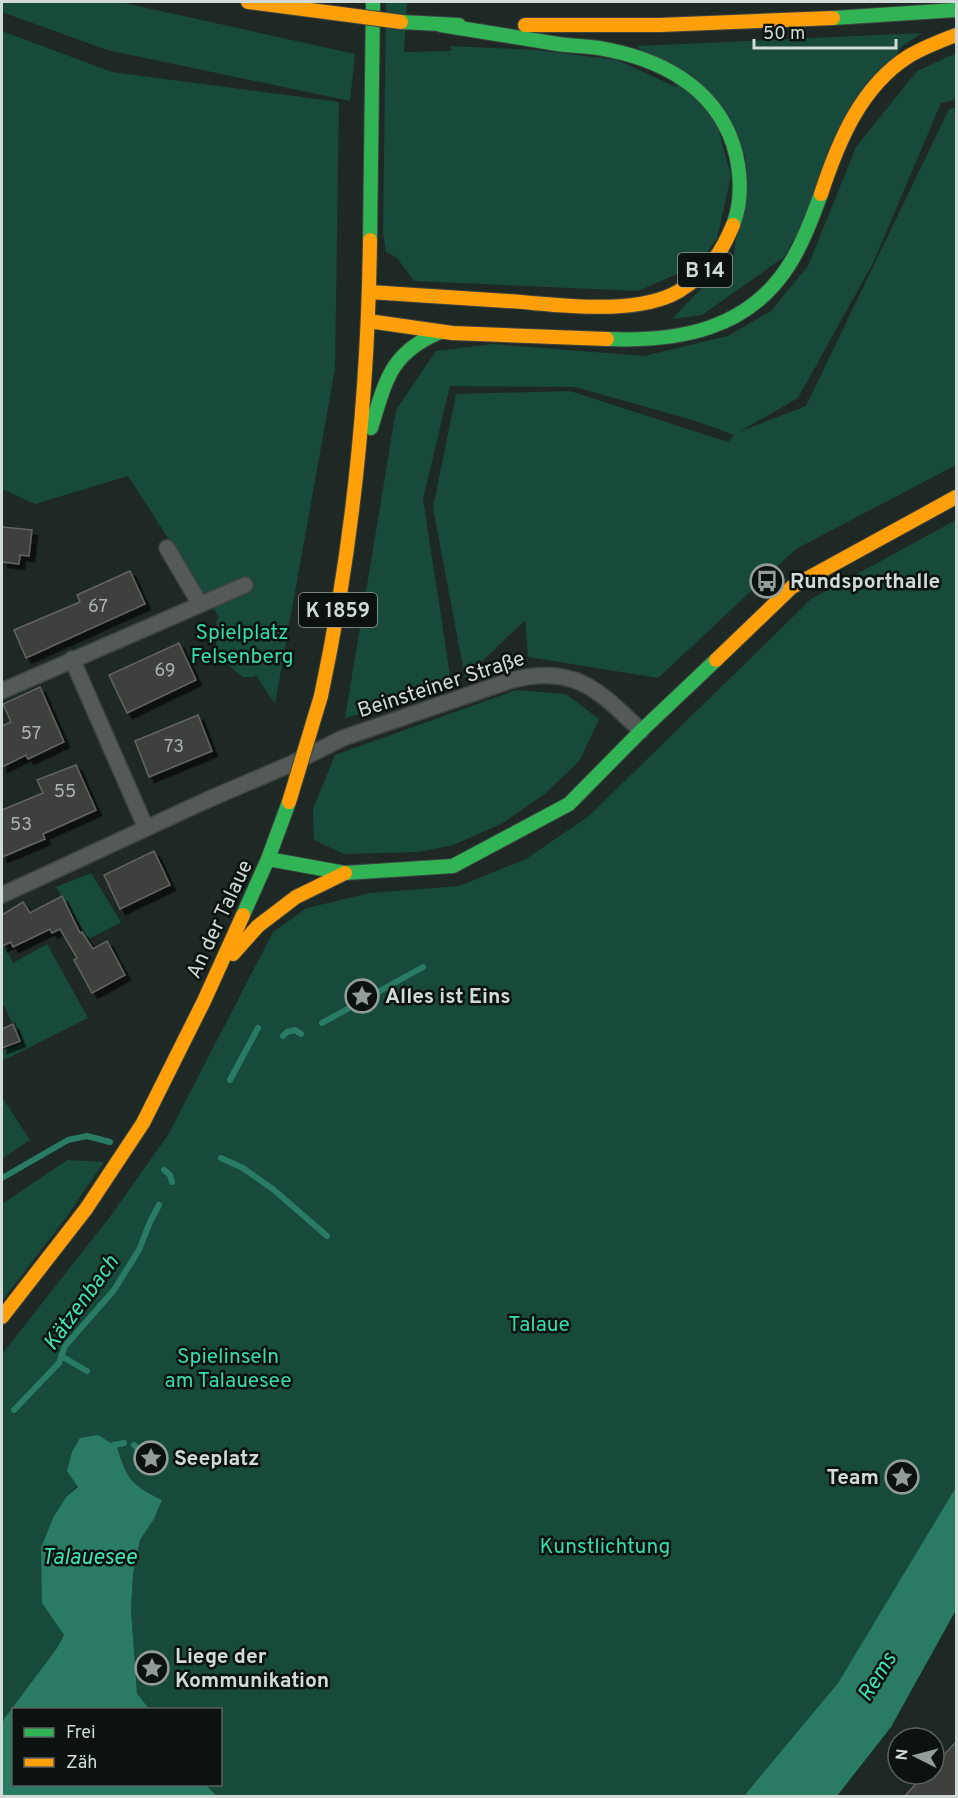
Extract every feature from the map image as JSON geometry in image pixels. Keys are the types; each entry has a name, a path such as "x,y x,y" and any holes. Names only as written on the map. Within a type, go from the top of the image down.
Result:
{"main road":[{"path":"248,2 400,22 441,25 660,25 807,20 957,10"},
{"path":"368,321 372,2"},
{"name":"B 14","path":"369,292 600,307 631,306 657,301 680,290 702,274 718,255 731,233 738,207 741,181 738,153 728,128 708,98 688,81 664,68 601,49 441,25"},
{"name":"B 14","path":"368,321 440,332 615,340 654,339 692,334 711,328 747,310 764,296 784,274 800,249 840,142 873,87 898,63 920,49 957,35"},
{"name":"K 1859","path":"268,859 289,802 321,696 336,625 361,434 368,321"},
{"path":"357,470 386,383 396,362 418,343 440,332"},
{"path":"641,731 792,587 957,497"},
{"name":"An der Talaue","path":"2,1317 86,1209 143,1123 204,1001 268,859 345,873 453,866 569,804 641,731"},
{"path":"217,971 258,926 296,897 345,873"}],"street":[{"path":"167,548 200,604"},
{"path":"2,691 245,585"},
{"path":"72,659 146,828"},
{"name":"Beinsteiner Straße","path":"2,895 291,764 343,738 529,675 548,674 589,685 641,731"}],"green space":[{"path":"2,2 120,2 355,54 350,101 107,50 2,12"},
{"path":"386,2 407,2 404,52 452,51 450,46 537,50 617,60 685,91 718,128 731,176 717,239 698,265 638,291 414,281 397,258 386,252 383,232"},
{"name":"Spielplatz Felsenberg","path":"2,31 112,72 339,102 335,369 275,704 256,675 243,677 219,653 216,639 219,617 128,476 35,504 2,489"},
{"path":"922,33 901,47 784,257 702,315 672,319 734,254 746,157 637,46"},
{"path":"956,53 956,100 941,103 873,263 798,398 739,432 806,406 949,109 956,107 956,465 796,549 658,678 528,657 525,620 465,678 433,508 456,394 570,391 728,442 734,435 696,421 575,387 450,386 423,499 452,688 345,718 396,410 436,351 493,344 644,356 728,336 771,311 808,266 856,147 917,71"},
{"name":"Talaue","path":"956,520 956,1487 838,1683 744,1796 217,1796 207,1786 222,1786 222,1708 148,1708 137,1693 131,1610 133,1574 140,1540 154,1519 162,1500 143,1490 132,1480 127,1474 117,1447 67,1496 42,1603 64,1635 2,1725 2,1354 109,1218 168,1135 273,932 307,908 370,893 459,886 526,859 589,816 811,599"},
{"path":"516,690 566,694 599,719 580,760 546,793 503,823 453,845 419,852 344,854 314,840 313,809 335,755"},
{"path":"91,873 121,922 89,939 56,887"},
{"path":"47,944 88,1018 2,1061 2,1051 23,1042 15,1022 12,1023 2,1006 2,947 4,946 13,963"},
{"path":"2,1097 30,1140 2,1159"},
{"path":"67,1160 104,1162 65,1219 2,1301 2,1204"}],"water":[{"name":"Talauesee","path":"98,1435 117,1447 127,1474 132,1480 143,1490 162,1500 154,1519 140,1540 133,1574 131,1610 137,1693 148,1708 12,1708 57,1648 64,1635 42,1603 41,1548 53,1518 67,1496 78,1487 67,1471 72,1452 80,1438"},
{"name":"Rems","path":"956,1487 956,1610 892,1726 886,1726 886,1733 837,1796 744,1796 838,1683"},
{"name":"Talauesee","path":"12,1708 12,1786 207,1786 217,1796 2,1796 2,1725"}],"building":[{"path":"2,527 32,530 29,556 20,555 19,564 2,562"},
{"path":"130,571 145,604 26,658 14,630 80,602 77,595"},
{"path":"179,643 196,680 127,713 109,675"},
{"path":"40,687 64,742 28,759 26,755 2,767 2,726 11,722 3,704"},
{"path":"198,715 212,751 149,777 135,741"},
{"path":"76,765 96,810 43,834 45,839 2,857 2,810 43,793 37,780"},
{"path":"154,851 170,885 120,909 104,875"},
{"path":"62,896 80,933 82,932 93,949 107,941 125,975 92,993 74,960 77,958 60,929 52,933 50,929 13,947 11,942 2,946 2,915 23,902 30,913"},
{"path":"13,1024 20,1041 2,1048 2,1029"},
{"path":"957,1741 957,1797 904,1797 914,1786 946,1786 946,1752"}],"waterway":[{"path":"322,1023 423,967"},
{"path":"230,1080 258,1028"},
{"path":"283,1036 295,1030 301,1034"},
{"name":"Kätzenbach","path":"2,1178 68,1140 87,1136 110,1142"},
{"path":"221,1158 243,1168 274,1190 327,1236"},
{"name":"Kätzenbach","path":"164,1170 170,1175 172,1182"},
{"name":"Kätzenbach","path":"14,1410 59,1363 65,1346 114,1290 139,1250 159,1205"},
{"path":"61,1356 87,1371"},
{"path":"114,1445 124,1443"},
{"path":"134,1445 138,1449"}],"traffic: fast":[{"path":"370,240 373,2"},
{"path":"833,18 956,10"},
{"path":"401,22 459,25"},
{"path":"441,25 558,44 599,48 642,59 681,78 697,90 712,106 724,123 733,144 740,184 740,195 733,225"},
{"path":"607,339 660,338 685,334 709,328 732,318 753,304 772,287 789,265 803,239 821,194"},
{"path":"371,428 392,370 410,349 440,332"},
{"path":"243,915 268,859 345,873 453,866 569,804 716,660"},
{"path":"268,859 289,802"}],"traffic: slow":[{"path":"248,2 341,14"},
{"path":"341,14 401,22"},
{"path":"525,25 660,25 833,18"},
{"path":"821,194 835,155 853,117 877,83 909,56 956,35"},
{"path":"369,292 571,306 640,304 661,299 679,291 698,278 718,254 733,225"},
{"path":"321,696 342,583 357,469 366,355 370,240"},
{"path":"368,321 452,333 607,339"},
{"path":"716,660 792,587 956,497"},
{"path":"289,802 321,696"},
{"path":"233,954 258,926 296,897 345,873"},
{"path":"2,1317 86,1209 143,1123 204,1001 243,915"}],"place":[{"name":"Rundsporthalle","path":"767,581"},
{"name":"Alles ist Eins","path":"362,996"},
{"name":"Seeplatz","path":"151,1458"},
{"name":"Team","path":"902,1477"},
{"name":"Liege der Kommunikation","path":"152,1668"}],"park label":[{"name":"Spielinseln am Talauesee","path":"228,1368"},
{"name":"Kunstlichtung","path":"605,1546"}]}
